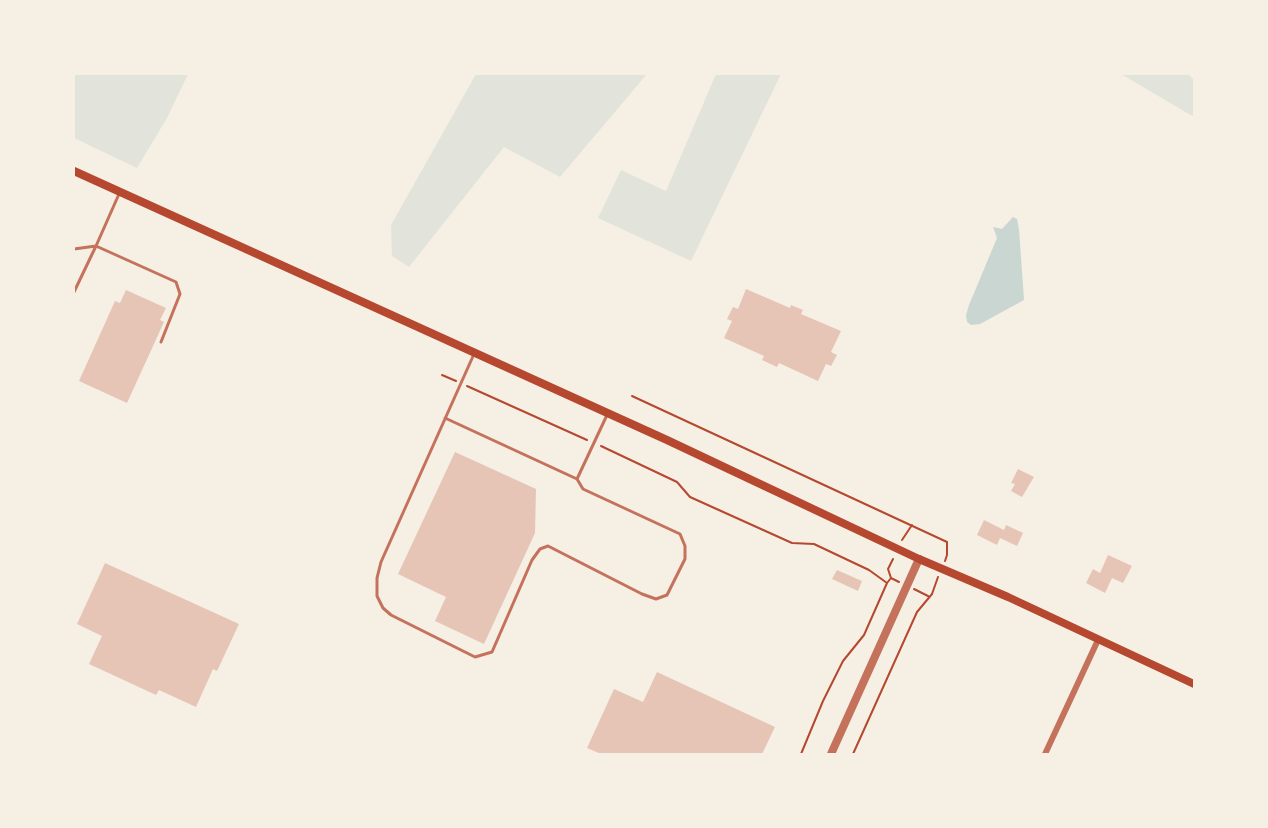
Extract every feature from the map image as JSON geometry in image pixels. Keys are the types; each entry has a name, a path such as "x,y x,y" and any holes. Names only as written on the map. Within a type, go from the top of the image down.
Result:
{"main road":[{"path":"74,171 607,413 1194,684"}],"street":[{"path":"831,754 919,559"},
{"path":"1045,754 1098,640"}],"lane":[{"path":"74,292 120,192"},
{"path":"74,249 96,246 176,282 180,294 160,342"},
{"path":"445,418 577,479 583,489 680,534 685,546 685,559 667,595 656,599 642,594 548,546 540,549 532,560 492,652 475,657 383,609 377,596 377,578 381,562 445,418 461,383 474,353"},
{"path":"577,479 607,413"}],"path":[{"path":"442,375 677,482 690,496 792,543 814,544 869,570 887,583"},
{"path":"632,396 947,542 947,555"},
{"path":"905,533 912,525"},
{"path":"801,754 843,661 864,635 891,578 929,596"},
{"path":"853,754 918,612 934,590"}],"shaded area":[{"path":"74,74 188,74 167,118 137,168 74,138"},
{"path":"476,74 647,74 560,177 504,147 409,267 392,256 391,225"},
{"path":"716,74 781,74 691,261 598,218 621,170 666,191"},
{"path":"1121,74 1188,74 1194,80 1194,117"},
{"path":"1013,217 1017,219 1019,229 1024,300 980,324 971,325 967,322 966,315 997,238 993,227 1002,229"}],"building":[{"path":"746,289 790,308 791,305 803,310 801,314 841,331 831,352 837,355 831,366 826,364 818,381 779,363 777,367 762,360 764,356 724,338 732,321 727,319 733,307 738,309"},
{"path":"126,290 166,308 160,320 164,322 127,403 79,381 115,301 120,303"},
{"path":"455,452 536,489 535,533 484,644 435,621 446,597 398,574"},
{"path":"1018,469 1034,477 1022,497 1011,491 1015,484 1011,483"},
{"path":"984,520 1004,530 1006,525 1023,533 1017,546 1000,538 997,545 977,535"},
{"path":"1108,555 1132,566 1123,583 1112,578 1105,593 1086,583 1093,569 1100,573"},
{"path":"105,563 239,624 217,671 213,669 196,707 159,690 156,695 89,664 102,636 77,624"},
{"path":"837,570 862,581 858,591 832,579"},
{"path":"657,672 775,727 762,754 601,754 587,748 614,689 643,702"}]}
